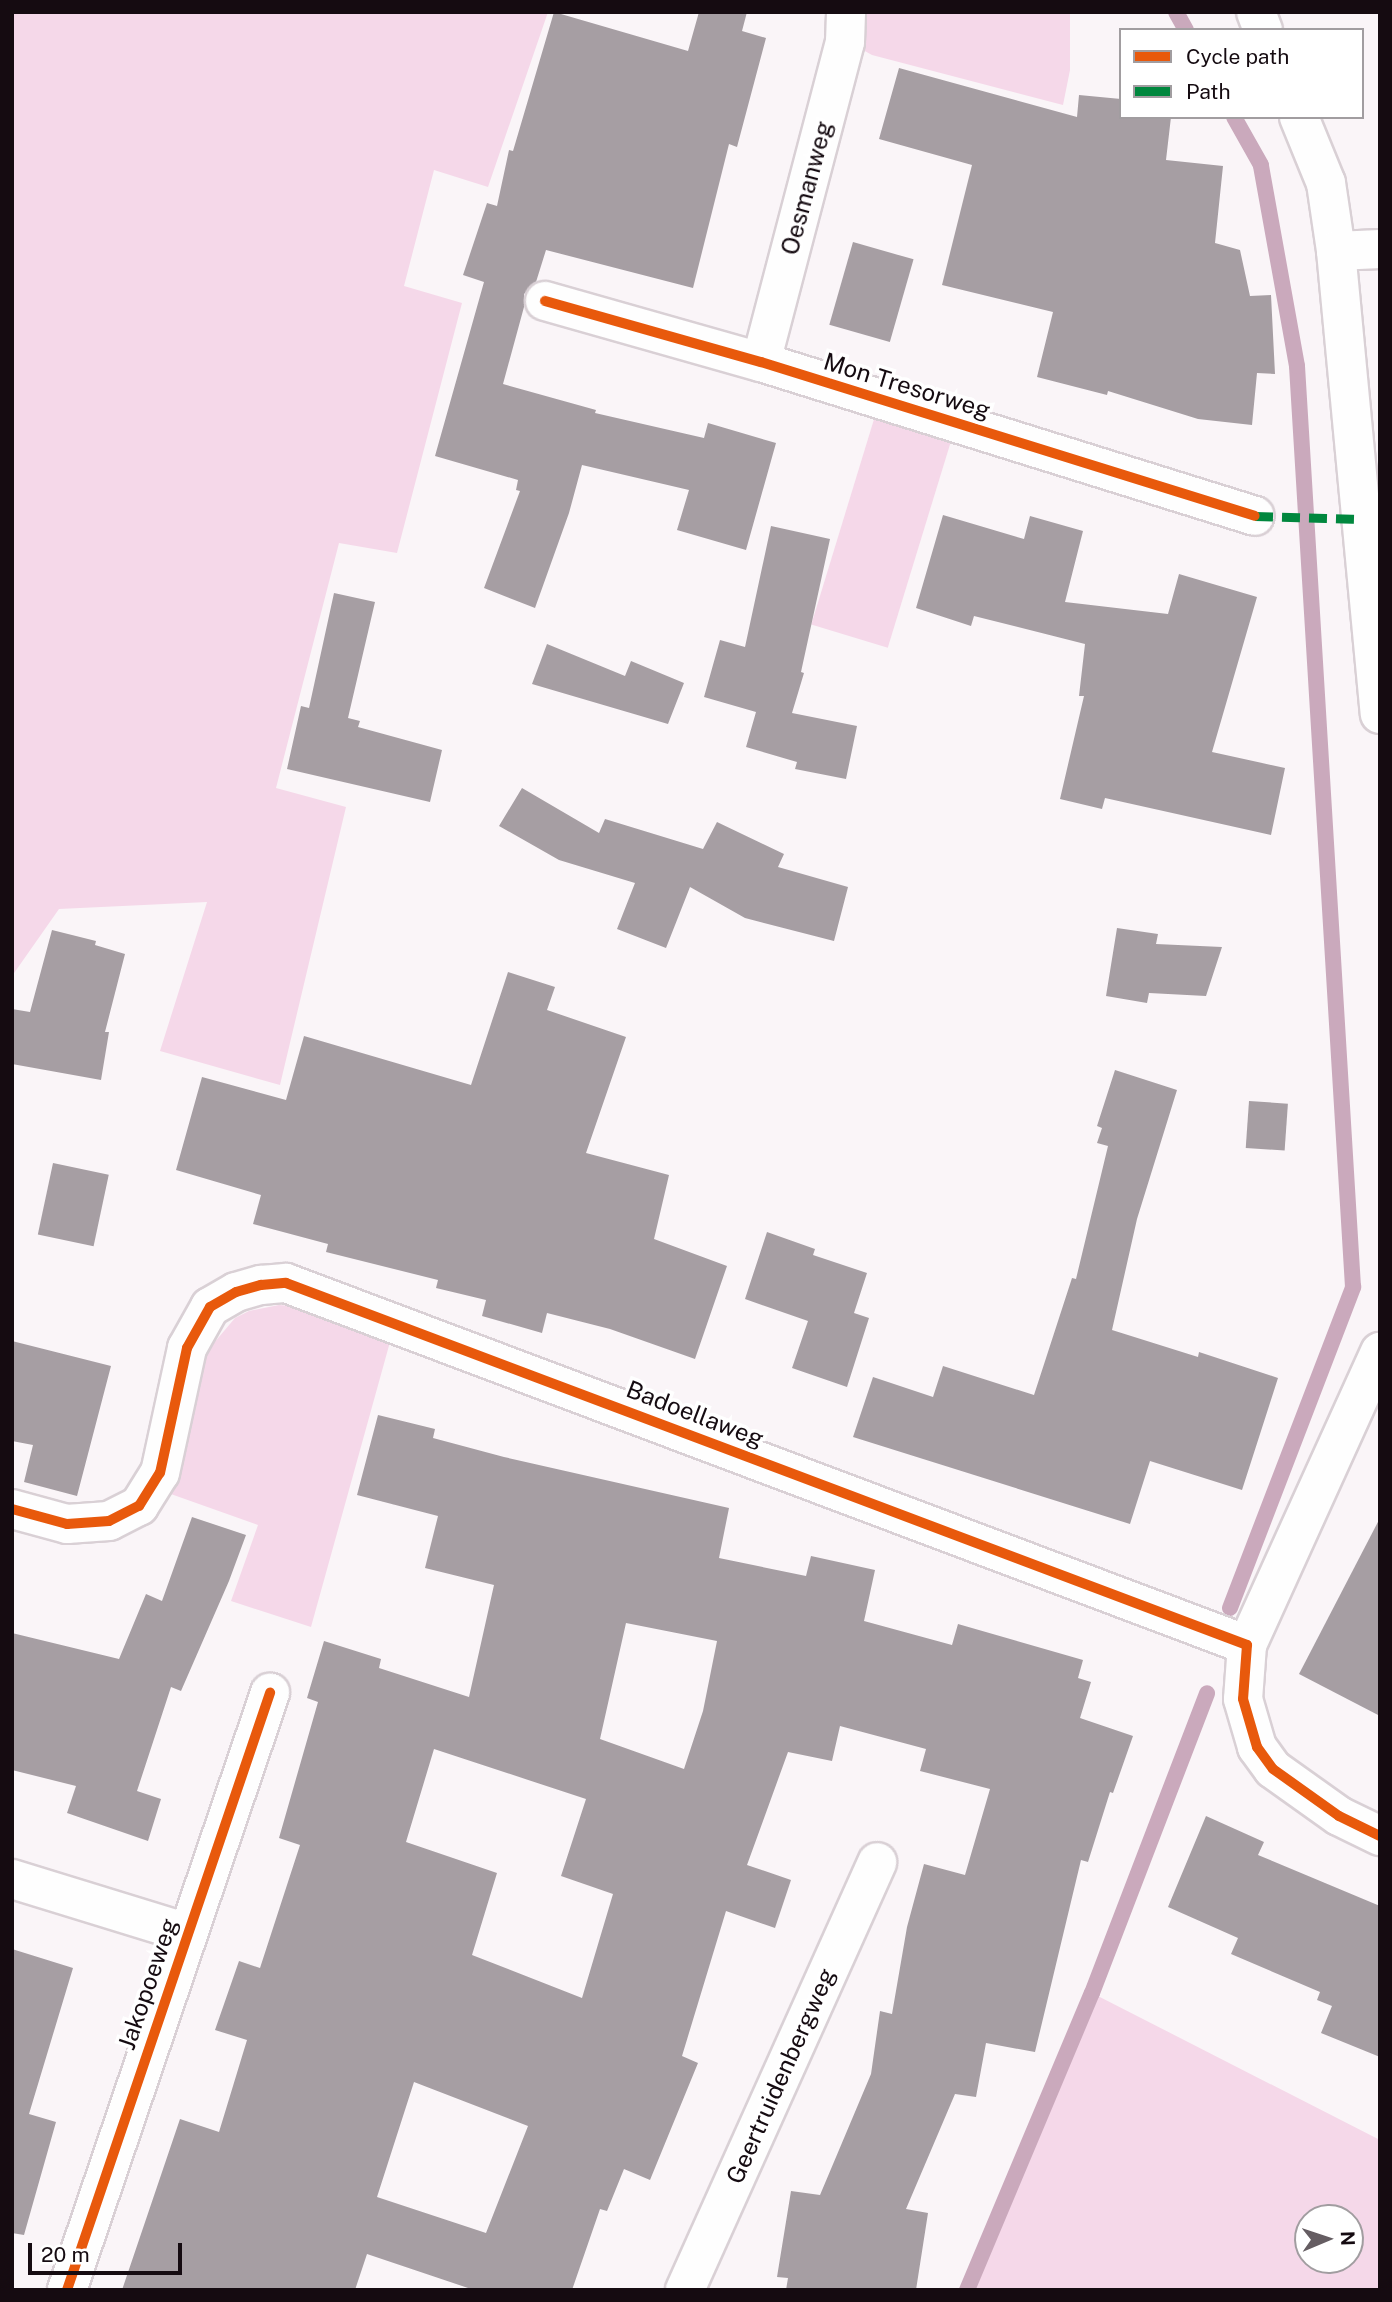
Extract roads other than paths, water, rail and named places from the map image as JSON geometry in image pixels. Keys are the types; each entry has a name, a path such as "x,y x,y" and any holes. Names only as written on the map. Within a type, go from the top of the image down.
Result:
{"street":[{"name":"Oesmanweg","path":"761,362 845,42 846,12"},
{"path":"1300,119 1326,183 1336,251 1378,663 1380,714"},
{"path":"1336,251 1380,249"},
{"name":"Mon Tresorweg","path":"545,301 761,362 1255,516"},
{"name":"Badoellaweg","path":"12,1509 67,1524 109,1521 139,1506 160,1473 187,1348 210,1307 236,1292 261,1285 286,1283 1247,1645"},
{"path":"1380,1352 1247,1645 1243,1699 1257,1746 1272,1769 1339,1816 1380,1836"},
{"name":"Jakopoeweg","path":"67,2290 270,1693"},
{"name":"Geertruidenbergweg","path":"685,2290 877,1862"},
{"path":"12,1879 188,1933"}],"waterway":[{"path":"1176,12 1185,28"},
{"path":"1230,1608 1353,1287 1297,366 1261,165 1235,119"},
{"path":"967,2290 1092,1993 1207,1693"}]}
